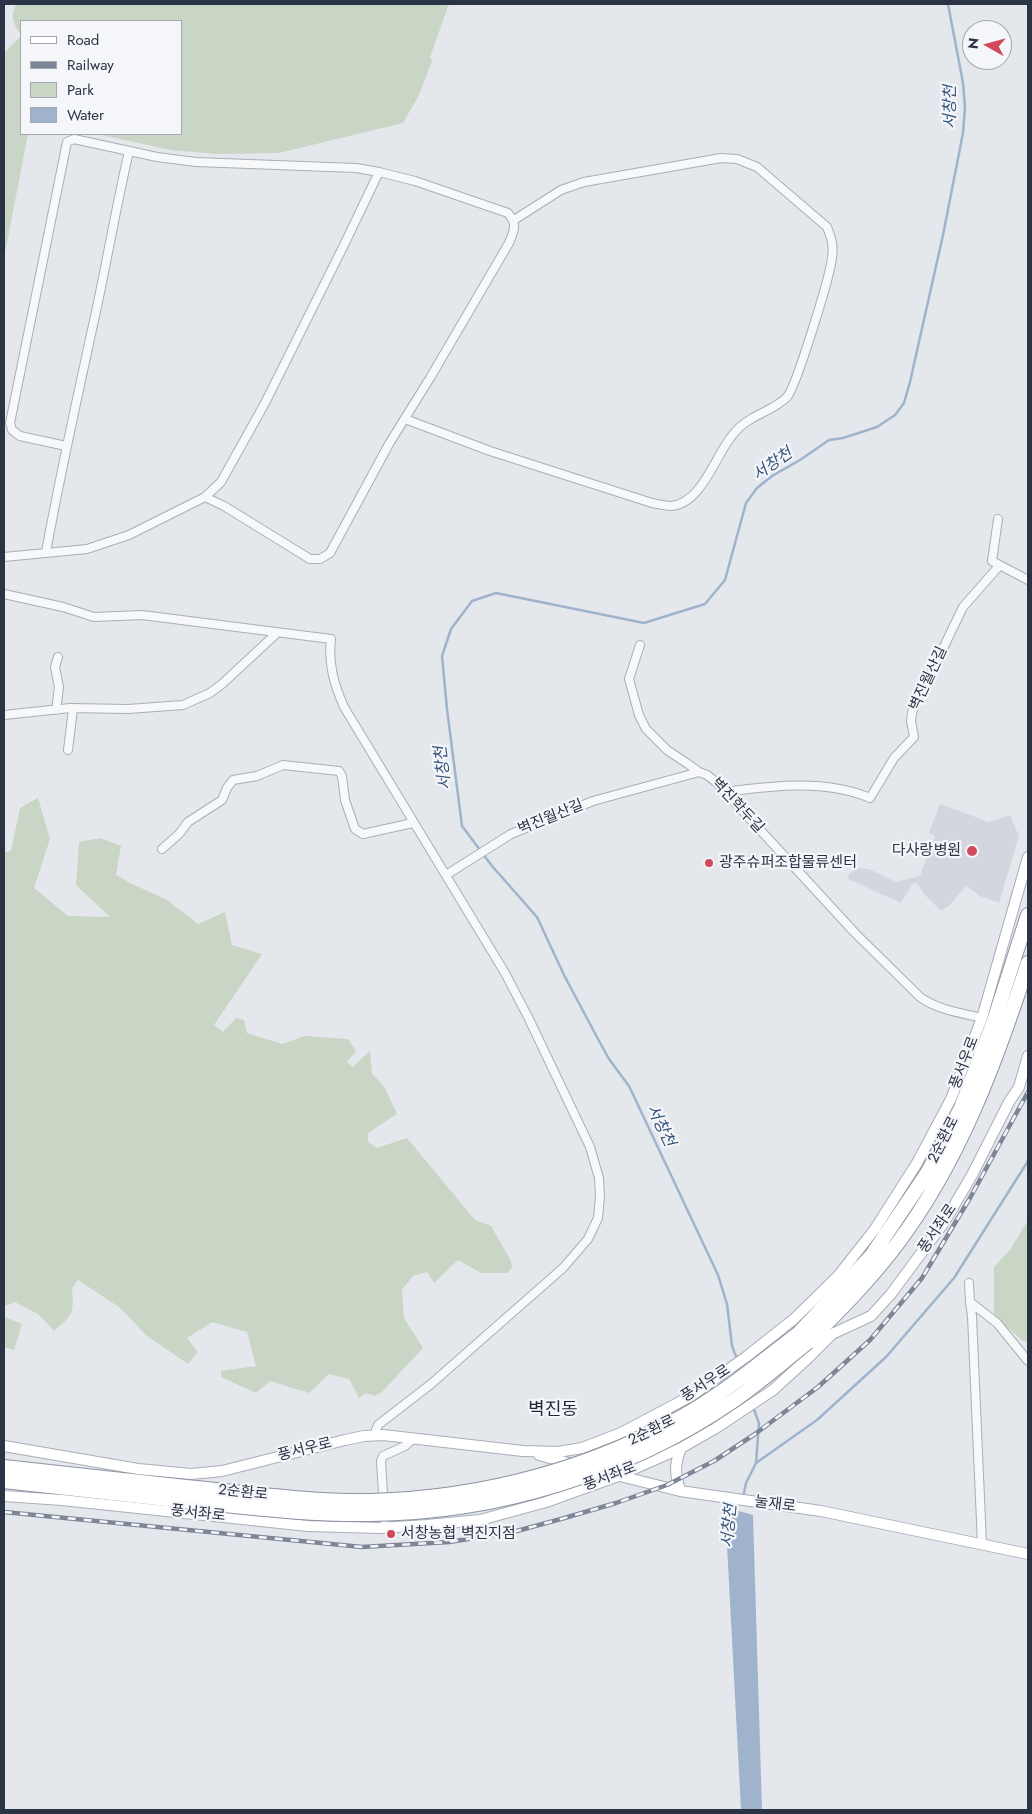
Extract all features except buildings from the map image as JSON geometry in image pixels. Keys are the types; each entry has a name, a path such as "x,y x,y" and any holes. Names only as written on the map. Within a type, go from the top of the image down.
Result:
{"highway":[{"name":"2순환로","path":"803,1337 872,1255 928,1172 961,1108 994,1022 1028,915"},
{"name":"2순환로","path":"4,1481 186,1494 303,1498 371,1500 447,1495 523,1480 591,1459 664,1427 718,1394 803,1337 859,1291 892,1250 942,1175 963,1136 980,1098 1009,1021 1028,963"},
{"name":"2순환로","path":"4,1467 186,1494"}],"street":[{"path":"66,446 20,436 12,430 10,422 67,142 74,139 157,157 196,162 356,168 379,172 508,213 514,220 514,230 509,244 330,552 320,559 310,559 224,506 205,497"},
{"path":"46,552 66,446 129,151"},
{"path":"405,420 490,451 652,503 671,506 684,503 695,493 731,436 749,420 773,407 787,396 794,382 819,305 832,257 833,240 827,227 756,167 737,159 721,158 584,182 561,190 514,220"},
{"path":"4,557 87,549 129,535 205,497 221,482 264,403 379,172"},
{"path":"998,519 992,560 999,566 1028,580"},
{"name":"벽진월산길","path":"725,792 783,786 810,786 853,791 870,798 894,758 914,737 911,721 916,700 924,688 963,607 999,566"},
{"path":"4,594 63,607 94,617 142,615 331,639 330,658 332,674 344,707 516,992 590,1147 599,1178 600,1209 598,1218 588,1238 562,1268 431,1384 378,1425 374,1435"},
{"path":"4,715 73,708 128,709 183,705 210,693 222,684 276,633"},
{"name":"벽진학두길","path":"640,645 629,679 639,715 646,729 653,737 667,750 699,772 707,775 725,792 855,933 920,998 939,1007 982,1018"},
{"path":"56,710 59,687 55,667 58,657"},
{"path":"68,750 73,708"},
{"path":"162,849 179,834 188,822 222,800 233,780 258,776 282,765 339,771 342,776 345,800 356,829 363,834 413,823"},
{"name":"벽진월산길","path":"446,875 511,834 593,801 699,772"},
{"name":"풍서우로","path":"4,1446 138,1469 191,1474 222,1471 345,1440 384,1434 523,1452 558,1452 574,1450 603,1440 691,1396 714,1382 794,1319 838,1276 875,1229 917,1163 952,1098 982,1018 1028,857"},
{"name":"풍서좌로","path":"4,1496 62,1500 308,1526 385,1527 480,1520 546,1502 618,1476 682,1448 716,1428 760,1399 807,1359 832,1334 871,1316 891,1294 945,1222 972,1175 1009,1102 1019,1087 1028,1056"},
{"path":"969,1283 982,1544"},
{"path":"970,1302 980,1312 997,1322 1028,1361"},
{"path":"664,1410 650,1422 649,1439 652,1452 667,1454"},
{"path":"385,1527 381,1461 383,1456 406,1446 414,1438"},
{"path":"590,1468 588,1455 603,1440"},
{"path":"680,1491 675,1474 675,1463 682,1448"},
{"name":"눌재로","path":"523,1452 680,1491 821,1511 1028,1554"}],"shaded area":[{"name":"다사랑병원","path":"940,804 989,822 1010,815 1019,836 999,903 980,896 966,886 950,905 941,911 924,894 917,883 913,883 901,903 848,879 849,874 857,868 869,869 896,882 920,876 935,836 929,833"}],"green space":[{"path":"16,4 449,4 430,57 432,61 419,95 403,123 279,153 216,154 171,150 102,135 182,135 182,20 20,20 20,33 13,20"},
{"path":"20,37 20,135 28,135 4,258 4,53"},
{"path":"38,798 50,839 34,888 68,916 110,917 76,885 79,842 100,838 121,846 116,875 167,900 198,924 225,912 232,945 262,954 214,1025 223,1032 236,1018 244,1020 247,1033 282,1044 305,1036 348,1039 356,1051 347,1062 353,1067 370,1051 372,1074 384,1086 397,1114 368,1133 368,1142 377,1148 407,1138 475,1220 491,1226 511,1261 512,1268 507,1273 481,1273 458,1260 434,1283 427,1272 413,1276 402,1290 404,1318 423,1348 382,1392 375,1396 366,1393 359,1398 349,1379 329,1374 309,1393 270,1381 256,1393 221,1377 221,1371 256,1366 247,1332 212,1322 187,1338 198,1352 188,1364 147,1336 119,1307 78,1280 72,1288 73,1303 71,1313 54,1331 38,1314 15,1302 5,1306 4,1314 4,852 11,851 20,808"},
{"path":"1028,1220 1028,1341 1023,1341 994,1316 994,1267 1010,1250"},
{"path":"4,1317 22,1324 14,1350 4,1347"}],"water":[{"path":"725,1507 753,1515 762,1810 741,1810"}],"waterway":[{"name":"서창천","path":"737,1359 732,1346 727,1304 718,1275 629,1086 609,1059 598,1039 564,975 537,917 492,866 462,826 442,656 451,629 472,601 496,593 644,623 705,604 725,580 746,503 757,488 772,476 829,440 843,438 877,427 895,415 904,403 910,382 943,235 963,133 965,107 963,83 948,4"},
{"path":"756,1463 817,1420 886,1357 954,1278 1028,1161"},
{"name":"서창천","path":"743,1498 746,1483 756,1463 759,1423 753,1407"}],"railway":[{"path":"4,1512 362,1547 449,1542 513,1532 616,1503 667,1485 714,1461 755,1434 818,1387 870,1340 922,1278 970,1198 1028,1092"}],"place":[{"name":"다사랑병원","path":"972,851"},
{"name":"광주슈퍼조합물류센터","path":"709,863"},
{"name":"서창농협 벽진지점","path":"391,1534"}],"district":[{"name":"벽진동","path":"553,1411"}]}
